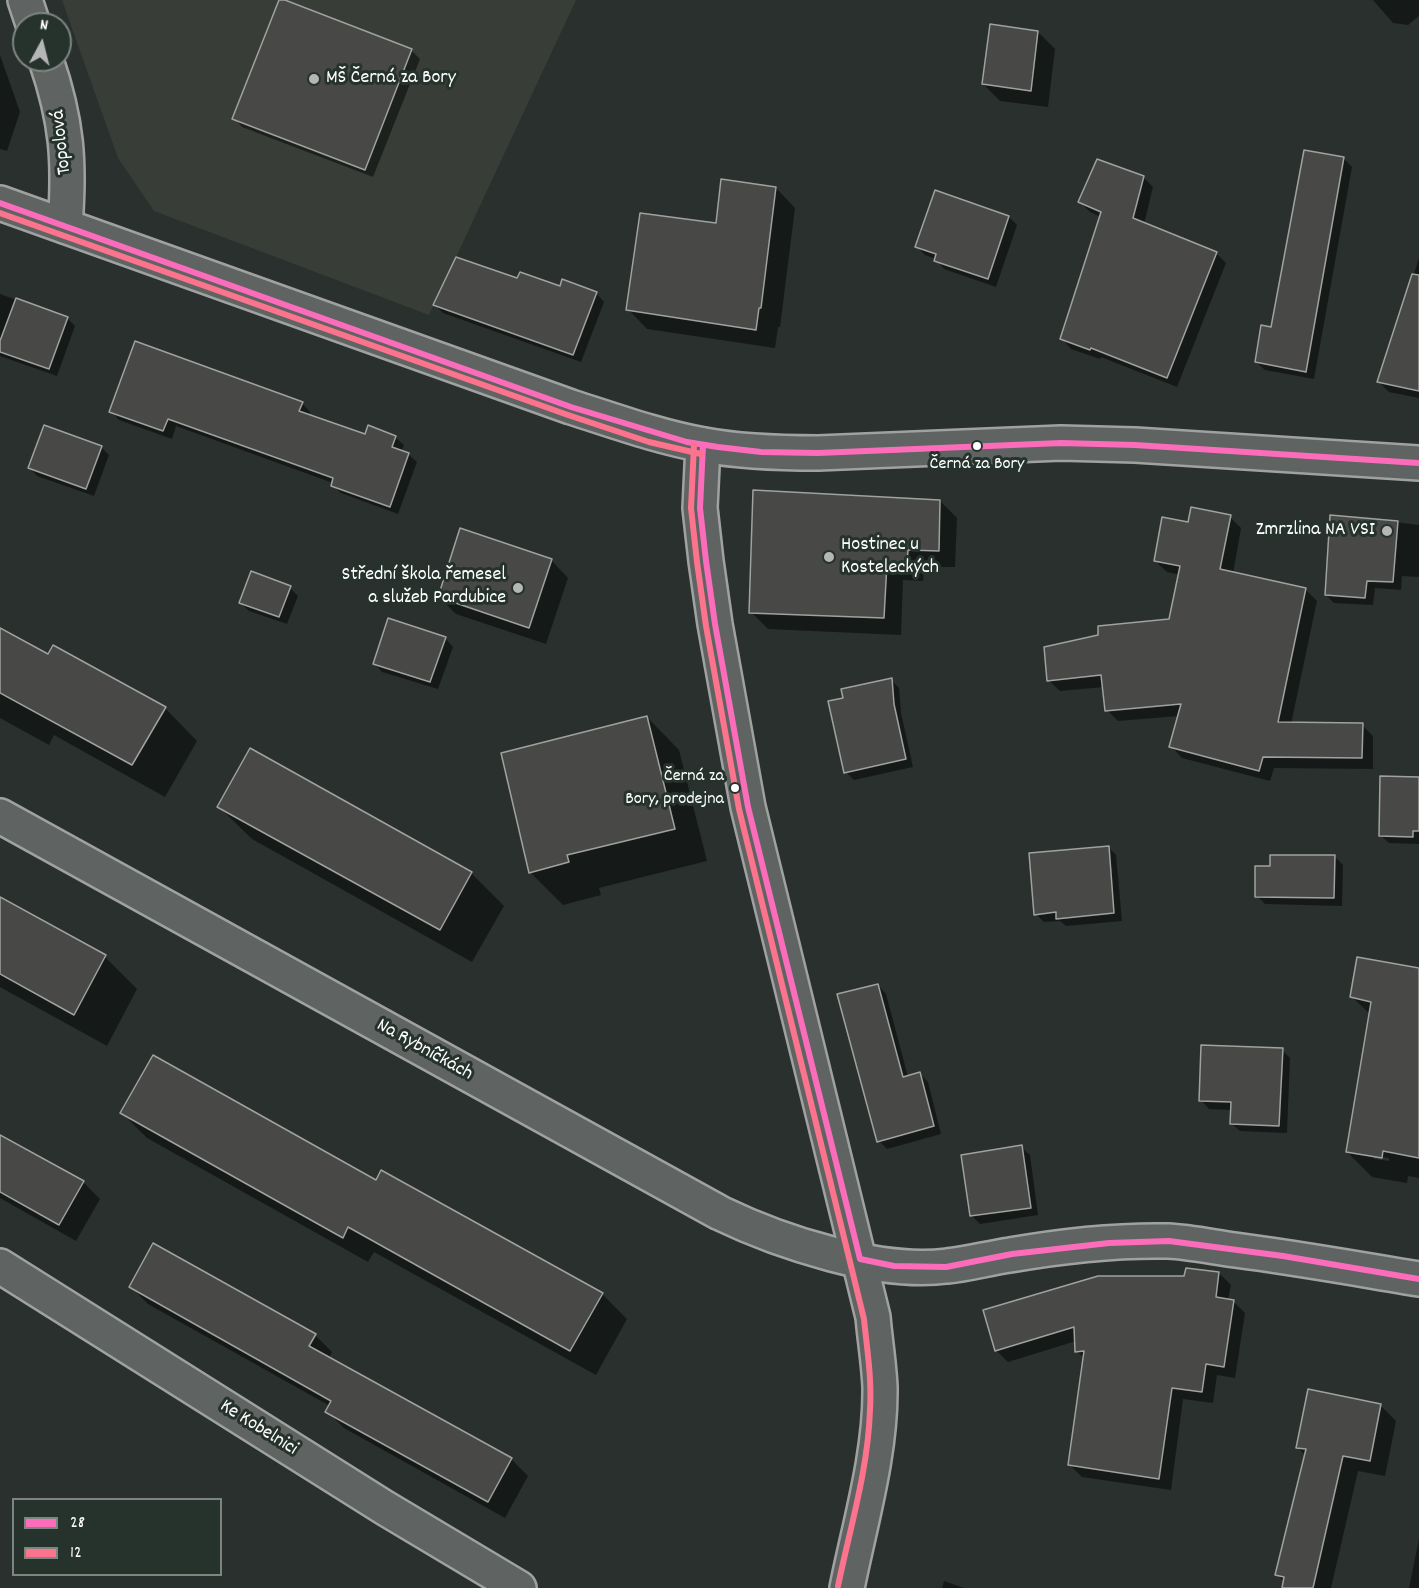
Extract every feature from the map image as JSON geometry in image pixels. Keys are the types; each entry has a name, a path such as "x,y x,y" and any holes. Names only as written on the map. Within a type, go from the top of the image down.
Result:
{"street":[{"name":"Topolová","path":"49,72 65,131 68,188 65,226"},
{"path":"0,203 572,407 652,433 703,445 778,453 818,453 1060,443 1114,444 1419,463"},
{"path":"703,445 700,508 706,561 748,807 873,1317 880,1388 872,1469 847,1588"},
{"name":"Na Rybníčkách","path":"0,816 720,1213 750,1228 803,1246 894,1266 946,1267 1012,1254 1099,1244 1169,1241 1283,1256 1419,1279"},
{"name":"Ke Kobelnici","path":"0,1266 385,1508 519,1588"}],"shaded area":[{"name":"MŠ Černá za Bory","path":"62,0 576,0 429,315 154,211 118,158 72,28 72,12 66,12"}],"building":[{"path":"279,0 285,0 412,49 365,170 232,119"},
{"path":"990,24 1038,31 1031,91 982,84"},
{"path":"1304,150 1344,157 1306,372 1255,362 1261,325 1271,327"},
{"path":"1097,159 1144,176 1133,218 1217,252 1167,378 1091,348 1090,350 1060,339 1101,212 1078,202"},
{"path":"721,179 776,187 761,308 759,308 756,330 626,310 640,213 716,223"},
{"path":"935,190 1009,216 988,279 934,261 936,254 915,247"},
{"path":"456,257 517,278 520,272 560,286 562,279 597,292 573,355 433,305"},
{"path":"1412,274 1419,275 1419,391 1377,382"},
{"path":"16,298 68,317 49,369 0,352 0,341"},
{"path":"135,341 303,402 299,411 365,434 368,425 396,436 392,447 409,453 390,507 331,486 333,478 168,419 163,431 109,412"},
{"path":"44,425 102,446 86,489 28,468"},
{"name":"Hostinec u Kosteleckých","path":"753,490 940,500 939,551 908,550 907,565 887,563 884,618 749,613"},
{"path":"1191,507 1231,515 1220,569 1306,588 1278,722 1363,723 1362,758 1263,757 1259,771 1169,747 1181,704 1105,711 1101,675 1047,681 1044,647 1098,635 1098,626 1169,619 1180,566 1154,561 1162,517 1188,522"},
{"path":"1330,515 1398,521 1393,582 1367,581 1365,598 1325,595"},
{"path":"460,528 552,559 529,628 438,597"},
{"path":"251,571 291,586 279,617 239,603"},
{"path":"388,618 446,637 430,682 373,664"},
{"path":"0,628 48,654 53,645 166,707 132,765 0,693"},
{"path":"892,678 894,704 906,759 844,773 828,701 843,698 841,689"},
{"path":"647,716 675,829 567,855 569,862 529,873 501,753"},
{"path":"250,748 472,872 440,930 217,807"},
{"path":"1380,776 1419,777 1419,831 1413,831 1413,837 1379,836"},
{"path":"1109,846 1114,913 1056,919 1056,912 1034,915 1029,853"},
{"path":"1270,855 1335,855 1334,898 1255,897 1255,866 1270,866"},
{"path":"0,897 106,955 74,1015 0,974"},
{"path":"1357,957 1419,968 1419,1158 1383,1151 1382,1158 1346,1152 1371,1002 1350,997"},
{"path":"878,984 903,1077 920,1072 934,1126 877,1142 837,994"},
{"path":"1201,1045 1283,1048 1279,1126 1230,1124 1231,1102 1199,1101"},
{"path":"153,1055 376,1180 381,1170 603,1293 570,1351 348,1227 343,1238 120,1113"},
{"path":"0,1135 84,1181 59,1225 0,1192"},
{"path":"1022,1145 1031,1208 970,1216 961,1155"},
{"path":"153,1243 316,1334 309,1346 512,1458 488,1502 325,1412 331,1401 129,1287"},
{"path":"1186,1268 1219,1272 1216,1297 1234,1300 1224,1367 1206,1364 1202,1392 1172,1388 1159,1479 1068,1465 1084,1351 1075,1352 1074,1327 995,1351 983,1310 1098,1276 1184,1276"},
{"path":"1308,1389 1381,1404 1370,1461 1343,1456 1313,1588 1282,1588 1284,1577 1275,1575 1306,1449 1296,1448"}],"transit line":[{"name":"28","path":"0,203 571,407 687,442 761,452 818,453 1061,443 1135,445 1419,463"},
{"name":"12","path":"0,213 568,415 649,442 701,454"},
{"name":"12","path":"694,445 691,508 697,562 706,626 739,809 864,1319 869,1364 869,1432 862,1477 838,1586"},
{"name":"28","path":"703,445 700,508 706,561 748,807 860,1259 894,1266 946,1267 1012,1254 1109,1243 1169,1241 1283,1256 1419,1279"}],"place":[{"name":"MŠ Černá za Bory","path":"314,79"},
{"name":"Černá za Bory","path":"977,446"},
{"name":"Zmrzlina NA VSI","path":"1387,531"},
{"name":"Hostinec u Kosteleckých","path":"829,557"},
{"name":"Střední škola řemesel a služeb Pardubice","path":"518,588"},
{"name":"Černá za Bory, prodejna","path":"735,788"}]}
